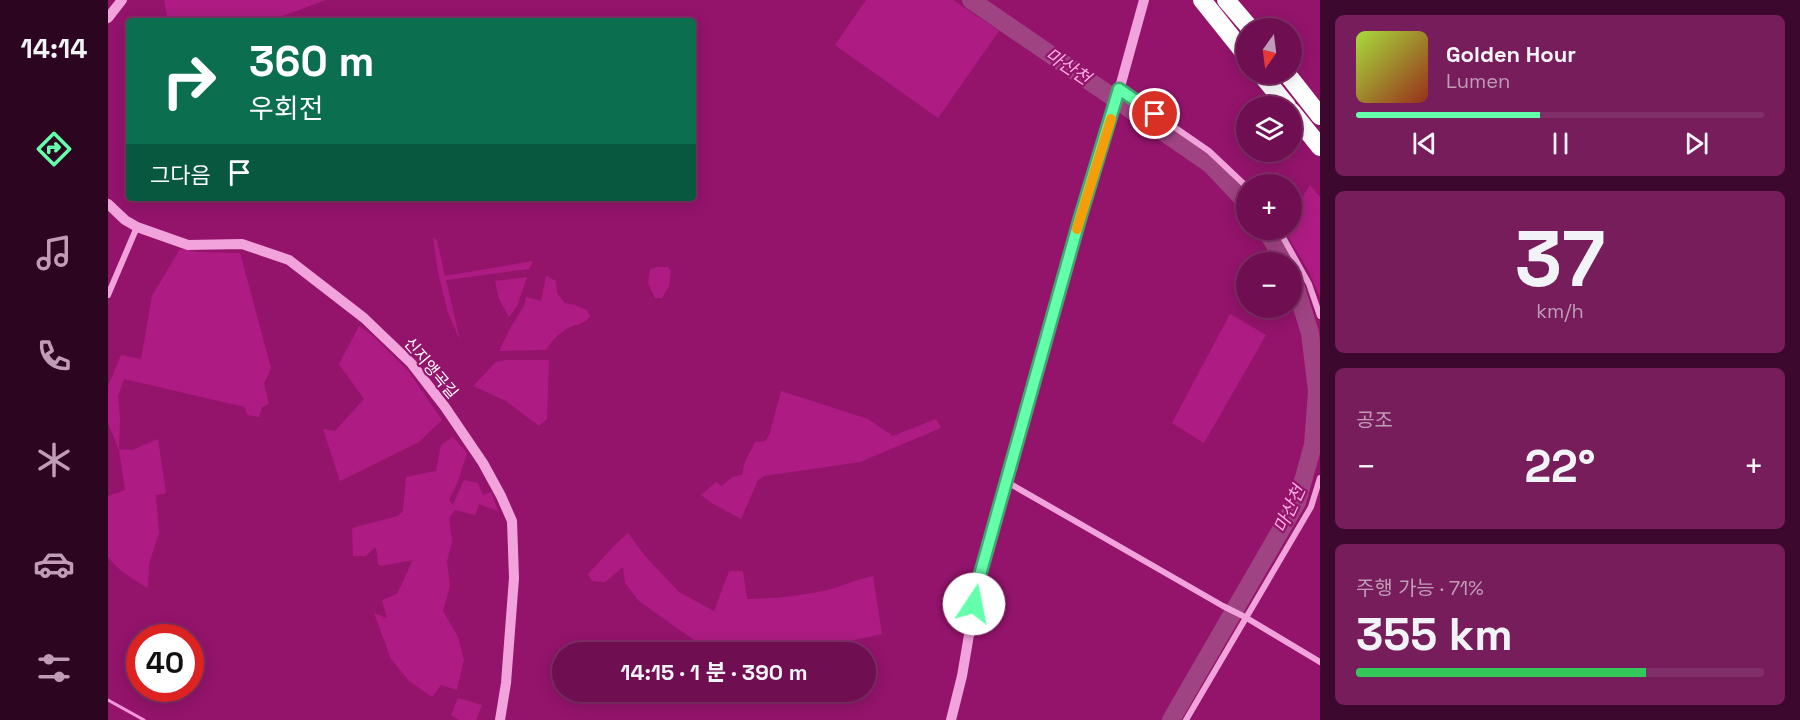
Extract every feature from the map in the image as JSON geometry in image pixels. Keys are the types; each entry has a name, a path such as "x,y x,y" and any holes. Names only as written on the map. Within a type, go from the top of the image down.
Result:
{"highway":[{"path":"1202,0 1236,43"},
{"path":"1226,0 1241,18"},
{"path":"1269,84 1279,96"},
{"path":"1295,84 1320,116"},
{"path":"1302,124 1320,147"}],"street":[{"path":"108,18 122,0"},
{"path":"951,720 962,676 978,582 1144,0"},
{"path":"1118,91 1209,151 1236,177"},
{"name":"신지앵곡길","path":"108,204 125,220 188,245 242,244 289,260 364,318 411,363 445,407 483,463 512,521 514,578 506,683 500,720"},
{"path":"108,295 137,226"},
{"path":"1285,240 1309,284 1320,316"},
{"path":"1185,720 1242,616 1311,507 1320,478"},
{"path":"1007,482 1320,662"}],"shaded area":[{"path":"164,0 326,0 277,18 167,18"},
{"path":"866,0 953,0 999,31 938,118 835,45"},
{"path":"1310,185 1320,197 1320,297 1302,260 1302,252 1297,252 1290,240 1302,240 1302,197"},
{"path":"433,238 437,240 445,276 533,261 529,269 446,280 460,340 448,313"},
{"path":"180,249 240,253 271,368 264,384 269,404 262,407 259,417 247,415 245,407 124,379 118,396 119,449 132,450 158,439 166,493 156,495 159,533 149,564 148,588 126,574 108,557 108,496 125,490 119,450 108,423 108,386 121,355 141,359 152,296"},
{"path":"668,267 671,271 669,286 662,298 655,298 648,283 650,269"},
{"path":"546,276 556,281 557,293 565,303 587,310 590,316 582,323 561,333 546,350 499,351 524,306 526,297 541,301"},
{"path":"527,277 517,306 509,317 499,299 495,281"},
{"path":"1230,314 1266,335 1204,443 1172,423"},
{"path":"359,326 373,336 409,372 442,420 419,442 340,481 323,429 335,431 364,399 339,364"},
{"path":"549,360 547,419 539,426 506,401 473,386 496,362"},
{"path":"781,391 868,419 893,436 936,419 941,428 860,462 764,476 758,480 741,519 701,495 716,482 722,486 732,477 742,475 745,462 755,442 766,441 770,433"},
{"path":"453,437 467,453 449,500 453,505 464,480 478,483 483,495 491,492 498,511 479,504 475,515 455,510 449,518 452,542 447,561 450,586 443,611 458,637 464,660 457,690 441,685 432,697 409,681 391,659 374,613 387,618 382,600 397,594 413,560 381,566 378,564 375,547 366,556 353,556 352,528 398,516 403,511 406,477 436,471 441,445"},
{"path":"628,533 645,556 679,592 714,611 729,571 743,571 747,599 814,593 873,576 882,634 845,642 694,642 639,601 625,583 623,567 605,582 592,581 588,574"},
{"path":"458,698 482,705 476,720 459,720 451,715"}],"waterway":[{"name":"마산천","path":"971,0 1210,164 1236,191"},
{"name":"마산천","path":"1272,240 1279,252"},
{"name":"마산천","path":"1171,720 1297,502 1313,445 1317,391 1310,333 1302,307"},
{"path":"108,700 144,720"}],"slow traffic":[{"path":"1077,229 1111,119"}],"route":[{"path":"974,604 978,582 1080,218 1119,89 1155,114"}]}
